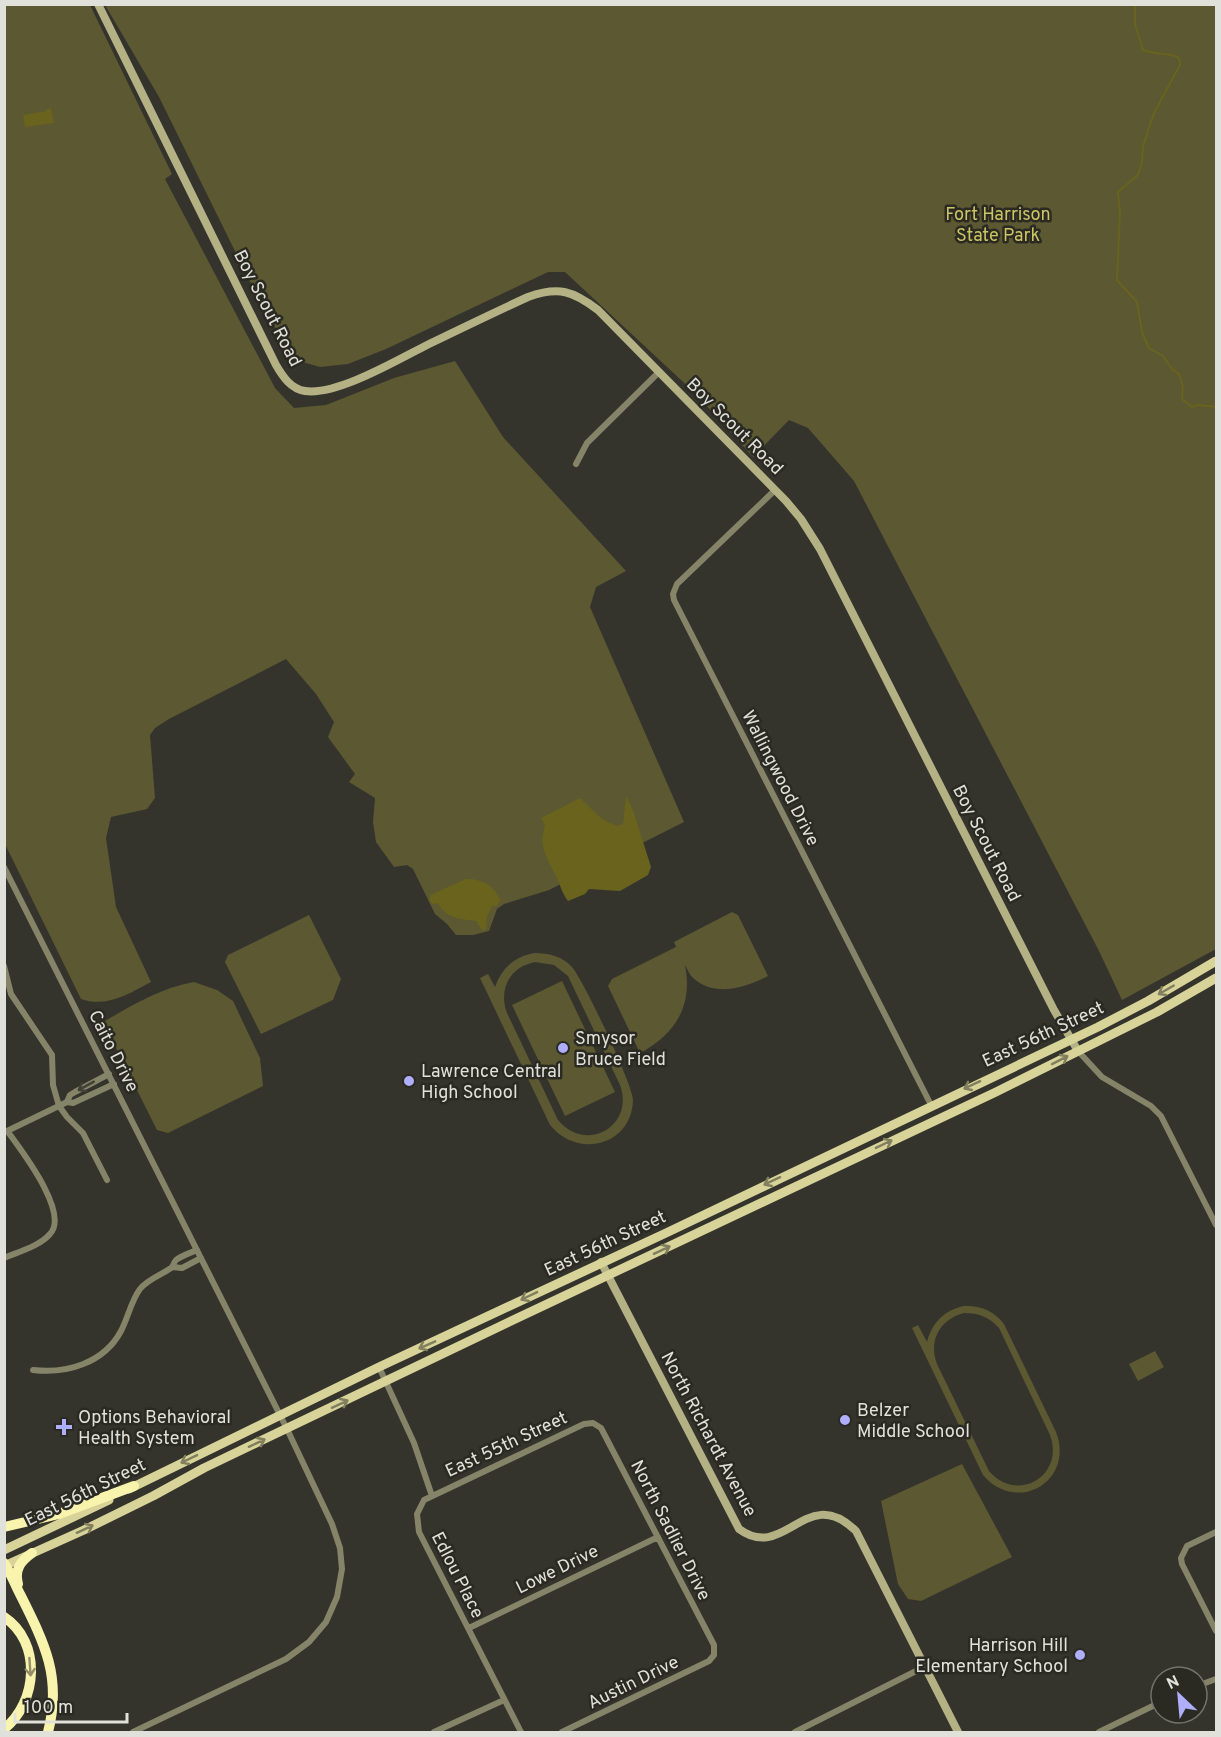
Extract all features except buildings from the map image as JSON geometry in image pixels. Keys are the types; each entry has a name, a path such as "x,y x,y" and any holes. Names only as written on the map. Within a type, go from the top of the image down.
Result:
{"highway":[{"path":"4,1527 59,1514 134,1486"},
{"path":"21,1596 16,1577 17,1571 19,1565 32,1553"},
{"path":"5,1565 41,1637 51,1670 54,1699 48,1732"},
{"path":"4,1617 15,1627 26,1646 31,1675 25,1703 14,1720 4,1729"}],"main road":[{"name":"East 56th Street","path":"5,1565 153,1496 379,1366 666,1233 1070,1039 1148,1001 1216,961"},
{"name":"East 56th Street","path":"4,1550 134,1486 283,1422 386,1382 996,1092 1157,1012 1216,978"}],"street":[{"name":"Boy Scout Road","path":"98,4 276,365 294,387 308,392 345,384 538,294 555,291 574,294 598,310 796,512 820,549 925,759 1070,1039 1099,1075 1151,1106 1161,1116 1216,1225"},
{"path":"576,464 587,442 658,373"},
{"name":"Wallingwood Drive","path":"775,490 677,584 673,594 674,600 931,1105"},
{"name":"Caito Drive","path":"4,867 283,1422 332,1524 341,1558 341,1576 337,1597 329,1616 313,1639 293,1655 133,1732"},
{"path":"4,966 11,994 51,1053 54,1091 59,1106 83,1133 107,1180"},
{"path":"4,1258 46,1238 54,1229 56,1222 51,1204 38,1177 6,1132 67,1102 75,1092 109,1074"},
{"path":"67,1102 73,1103 114,1084"},
{"path":"825,1156 831,1169"},
{"path":"33,1370 52,1371 72,1368 102,1354 122,1330 141,1289 172,1267 177,1259 197,1250"},
{"path":"172,1267 182,1268 201,1258"},
{"name":"North Richardt Avenue","path":"601,1262 739,1529 748,1535 761,1538 772,1537 815,1516 829,1514 846,1521 856,1532 958,1732"},
{"path":"379,1366 414,1443 432,1496"},
{"name":"East 55th Street","path":"432,1496 584,1424 593,1423"},
{"name":"North Sadlier Drive","path":"593,1423 601,1428 714,1646 714,1654"},
{"name":"Edlou Place","path":"432,1496 424,1500 418,1509 416,1520 418,1531 521,1732"},
{"path":"1216,1532 1187,1546 1182,1553 1182,1564 1216,1631"},
{"name":"Lowe Drive","path":"468,1628 658,1537"},
{"name":"Austin Drive","path":"562,1732 709,1661 714,1654"},
{"path":"795,1732 924,1667"},
{"path":"434,1732 504,1700"},
{"path":"1099,1732 1149,1708"},
{"path":"1115,1725 1119,1732"}],"green space":[{"path":"5,5 90,5 172,174 165,179 275,388 294,408 326,405 394,378 455,361 503,437 626,571 596,587 590,607 684,822 549,890 504,904 497,909 489,931 473,935 456,935 435,914 413,869 407,865 394,867 376,842 373,822 375,798 349,782 355,774 328,737 334,722 316,694 286,659 169,719 155,728 150,735 155,798 147,809 111,817 106,838 116,907 151,982 109,1001 81,999 5,844"},
{"name":"Fort Harrison State Park","path":"105,5 1216,5 1216,949 1122,1000 1099,951 854,481 808,428 789,420 753,457 695,393 565,272 548,272 386,349 348,364 320,367 299,361 267,316 159,97"},
{"path":"732,912 738,915 768,976 740,987 720,989 701,983 691,976 685,965 686,993 679,1017 663,1037 640,1053 608,986 612,979 676,947 674,942"},
{"path":"309,915 341,979 333,1000 261,1034 225,962 228,955"},
{"path":"534,953 560,958 572,967 596,1010 631,1090 633,1100 630,1116 623,1128 613,1137 601,1142 588,1144 574,1142 561,1136 550,1125 480,978 488,974 495,987 501,974 510,964 520,957","holes":["535,962 554,965 568,976 620,1085 623,1100 621,1113 605,1131 594,1135 582,1135 569,1130 558,1120 507,1013 505,988 513,974"]},
{"name":"Smysor Bruce Field","path":"562,981 615,1092 565,1116 512,1005"},
{"path":"194,982 217,990 233,1001 260,1058 263,1086 168,1133 157,1130 103,1022 158,993"},
{"path":"970,1306 981,1308 991,1312 1004,1324 1056,1432 1060,1450 1057,1465 1050,1478 1039,1487 1026,1492 1011,1492 997,1487 983,1475 912,1328 918,1325 927,1342 940,1318 957,1308","holes":["969,1313 987,1318 999,1328 1050,1435 1053,1450 1051,1463 1036,1481 1025,1485 1012,1485 1000,1481 989,1471 937,1364 934,1347 938,1332 948,1320"]},
{"path":"1155,1351 1164,1367 1138,1381 1129,1364"},
{"path":"962,1464 1012,1557 921,1601 908,1599 898,1584 881,1501"}],"shaded area":[{"path":"51,108 54,123 25,127 23,115 47,111"},
{"path":"626,796 633,810 651,867 648,875 620,891 589,889 585,894 568,901 543,848 545,826 541,818 580,798 602,819 617,826 623,824"},
{"path":"466,879 487,884 500,900 497,906 492,906 487,917 486,930 482,930 476,921 454,917 445,912 438,903 430,902 430,895"}],"waterway":[{"path":"1135,4 1135,24 1143,50 1175,56 1179,58 1180,65 1154,113 1143,146 1138,175 1118,192 1120,212 1117,280 1137,302 1142,332 1149,348 1163,356 1172,369 1179,374 1183,387 1182,399 1192,407 1198,405 1216,407"}],"place":[{"name":"Smysor Bruce Field","path":"563,1048"},
{"name":"Lawrence Central High School","path":"409,1081"},
{"name":"Belzer Middle School","path":"845,1420"},
{"name":"Options Behavioral Health System","path":"64,1427"},
{"name":"Harrison Hill Elementary School","path":"1080,1655"}]}
